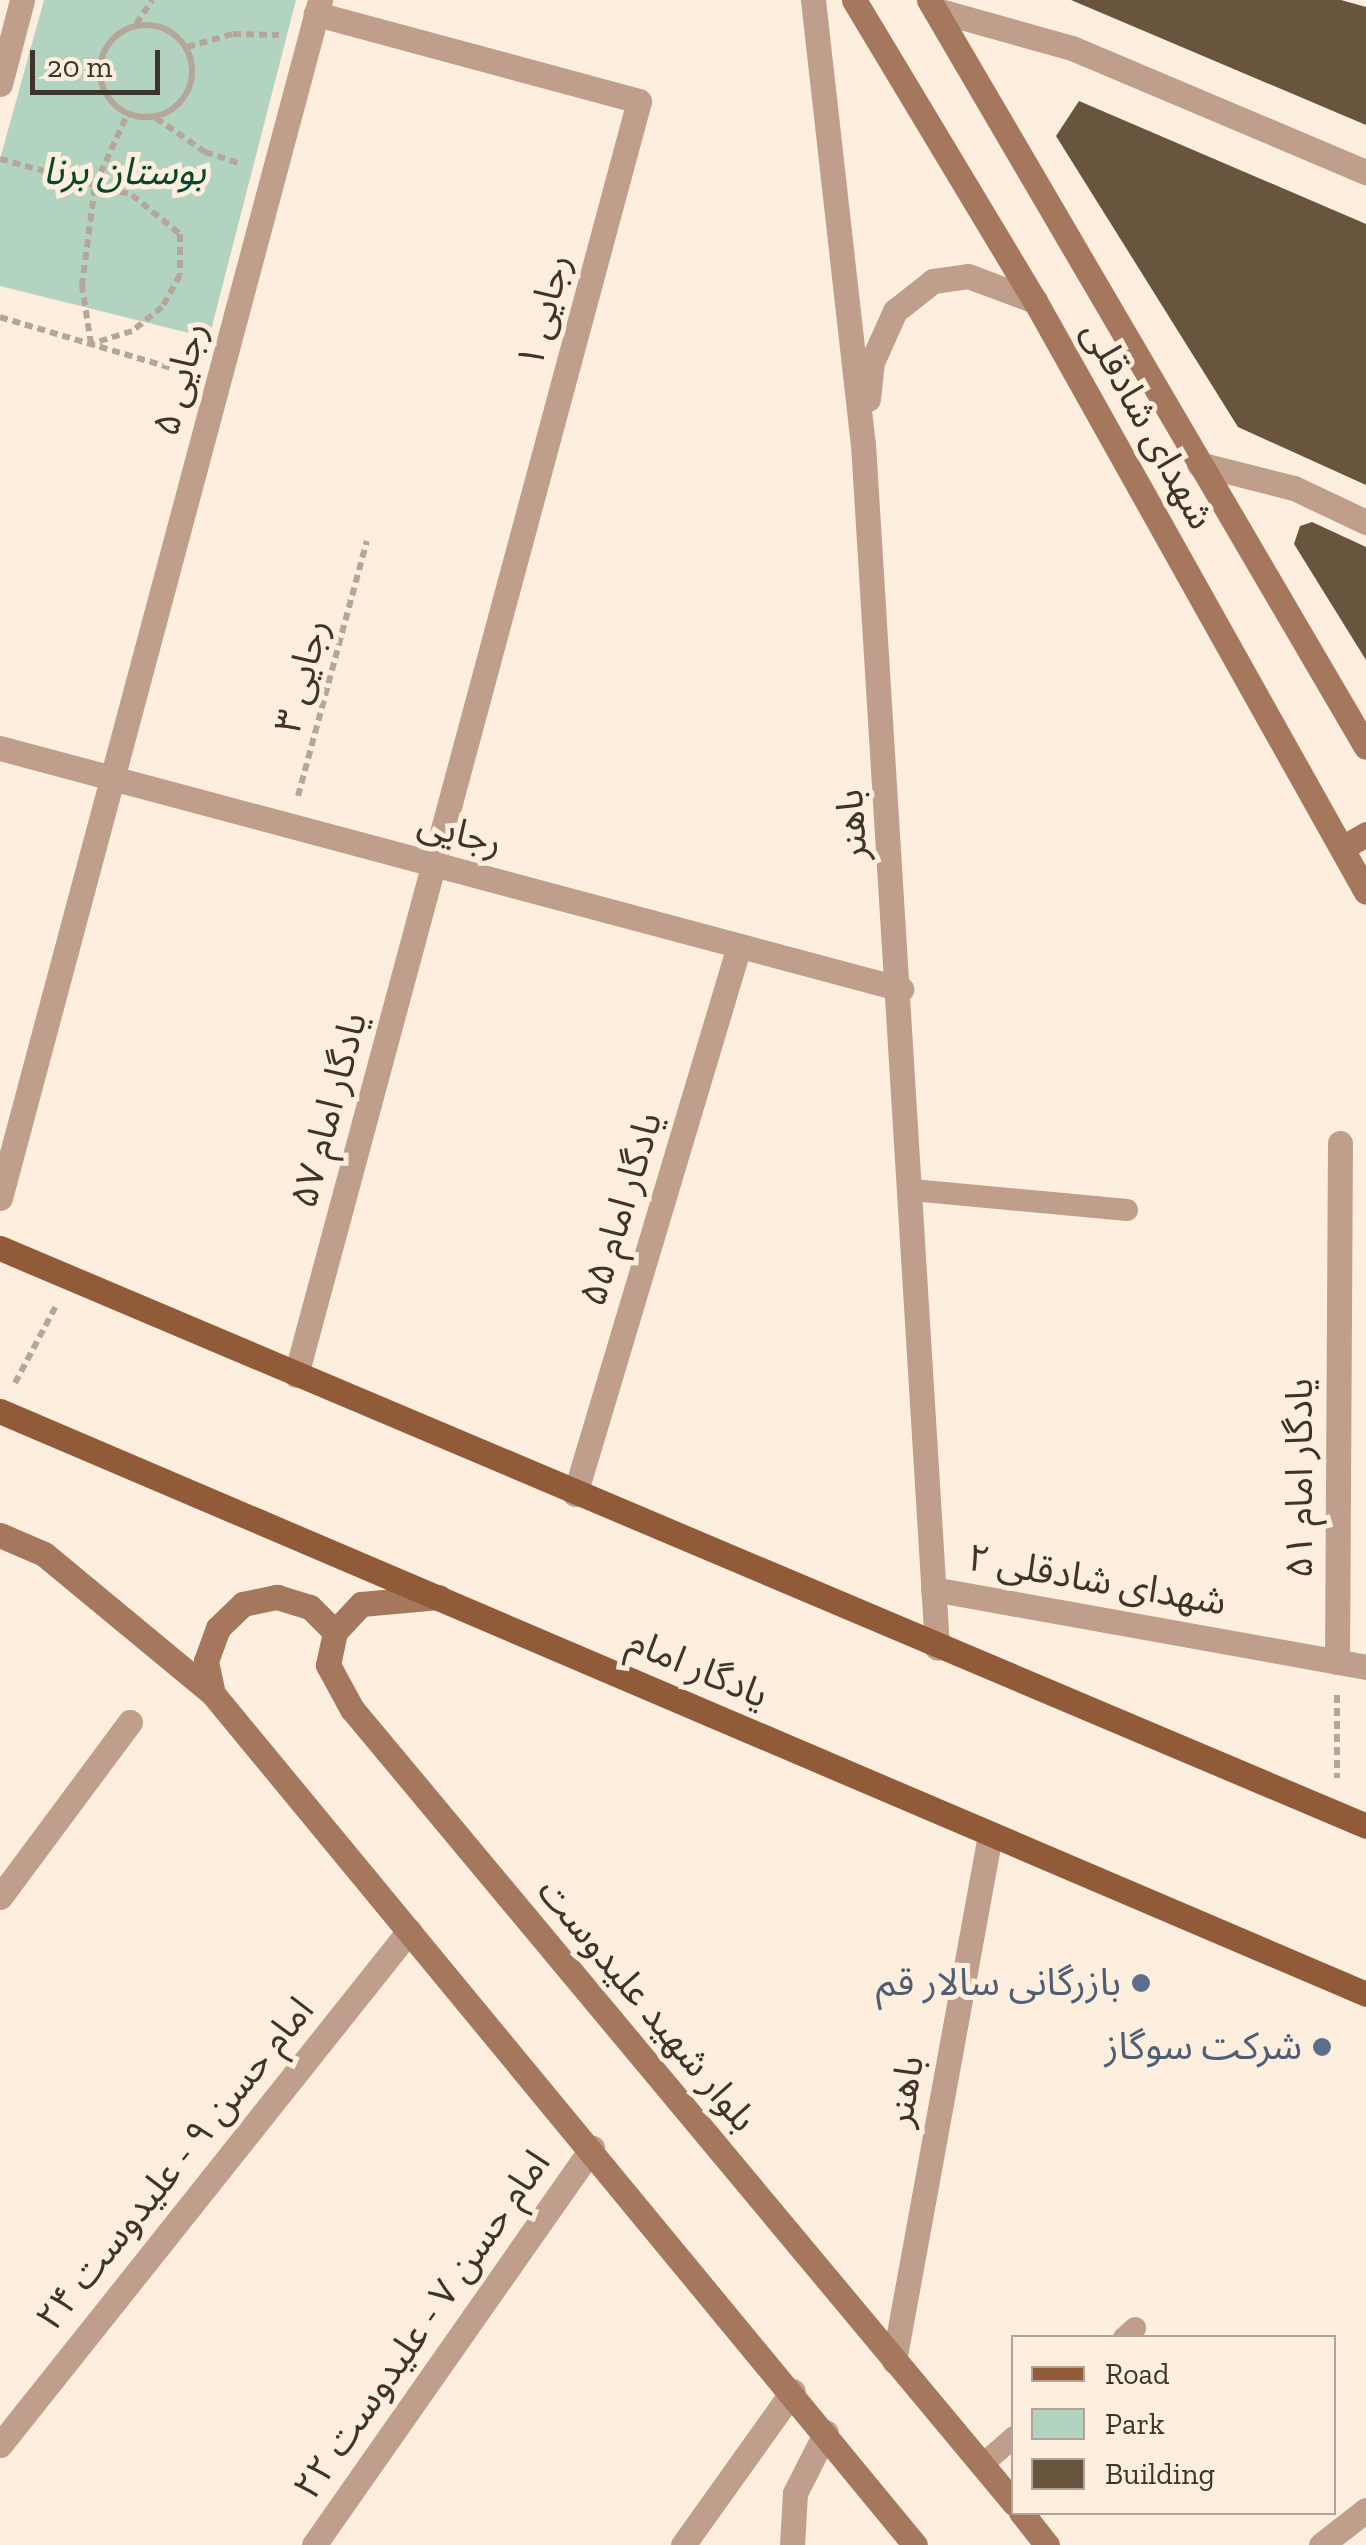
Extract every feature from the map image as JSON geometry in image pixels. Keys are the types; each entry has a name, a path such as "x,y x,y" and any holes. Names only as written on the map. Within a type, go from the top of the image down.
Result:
{"main road":[{"name":"شهدای شادقلی","path":"854,0 1035,300 1366,892"},
{"name":"شهدای شادقلی","path":"933,5 1366,748"},
{"path":"1342,848 1366,834"},
{"path":"0,1248 936,1648 1366,1826"},
{"name":"یادگار امام","path":"4,1403 439,1597 1366,1994"},
{"path":"0,1535 44,1554 213,1694 793,2390 916,2545"},
{"path":"213,1694 206,1660 218,1628 244,1604 277,1596 310,1607 334,1632 361,1604 439,1597"},
{"name":"بلوار شهید علیدوست","path":"334,1632 328,1665 352,1709 1011,2500"},
{"path":"1023,2515 1047,2545"}],"street":[{"path":"0,84 22,0"},
{"name":"باهنر","path":"813,0 863,444 901,990 936,1648"},
{"path":"933,5 1072,48 1366,172"},
{"name":"رجایی ۵","path":"0,1198 316,16"},
{"name":"رجایی ۱","path":"316,16 640,101 435,864"},
{"path":"863,444 872,362 896,312 908,301 933,281 968,276 1035,300"},
{"path":"1198,464 1294,488 1366,522"},
{"name":"رجایی","path":"0,748 901,990"},
{"name":"یادگار امام ۵۷","path":"296,1375 435,864"},
{"name":"یادگار امام ۵۵","path":"575,1494 739,946"},
{"name":"یادگار امام ۵۱","path":"1336,1662 1340,1143"},
{"name":"شهدای شادقلی ۲","path":"933,1589 1366,1667"},
{"path":"0,1897 130,1722"},
{"name":"باهنر","path":"894,2361 990,1834"},
{"name":"امام حسن ۹ - علیدوست ۲۴","path":"0,2445 409,1930"},
{"name":"امام حسن ۷ - علیدوست ۲۲","path":"314,2545 592,2148"},
{"path":"683,2545 793,2390"},
{"path":"792,2545 795,2493 826,2432"},
{"path":"1321,2545 1366,2510"}],"lane":[{"path":"912,1190 1127,1210"},
{"path":"982,2465 1011,2440"}],"path":[{"path":"152,0 136,25 111,40 99,67 106,96 127,115 156,118 205,152 274,174"},
{"path":"186,47 316,16"},
{"path":"136,25 165,27 186,47 193,76 182,102 156,118"},
{"path":"91,344 82,286 95,185 127,115"},
{"path":"0,159 132,195 180,234 180,275 162,307 132,331 91,344"},
{"path":"0,317 218,382"},
{"name":"رجایی ۳","path":"290,826 367,541"},
{"path":"4,1403 70,1278"},
{"path":"1336,1662 1337,1814"}],"green space":[{"name":"بوستان برنا","path":"44,0 296,0 209,338 0,286 0,159"}],"building":[{"path":"1071,0 1341,0 1366,7 1366,125"},
{"path":"1079,101 1366,224 1366,485 1238,427 1056,136"},
{"path":"1312,522 1366,547 1366,660 1294,544 1300,526"}],"place":[{"name":"بازرگانی سالار قم","path":"1141,1983"},
{"name":"شرکت سوگاز","path":"1322,2047"}]}
